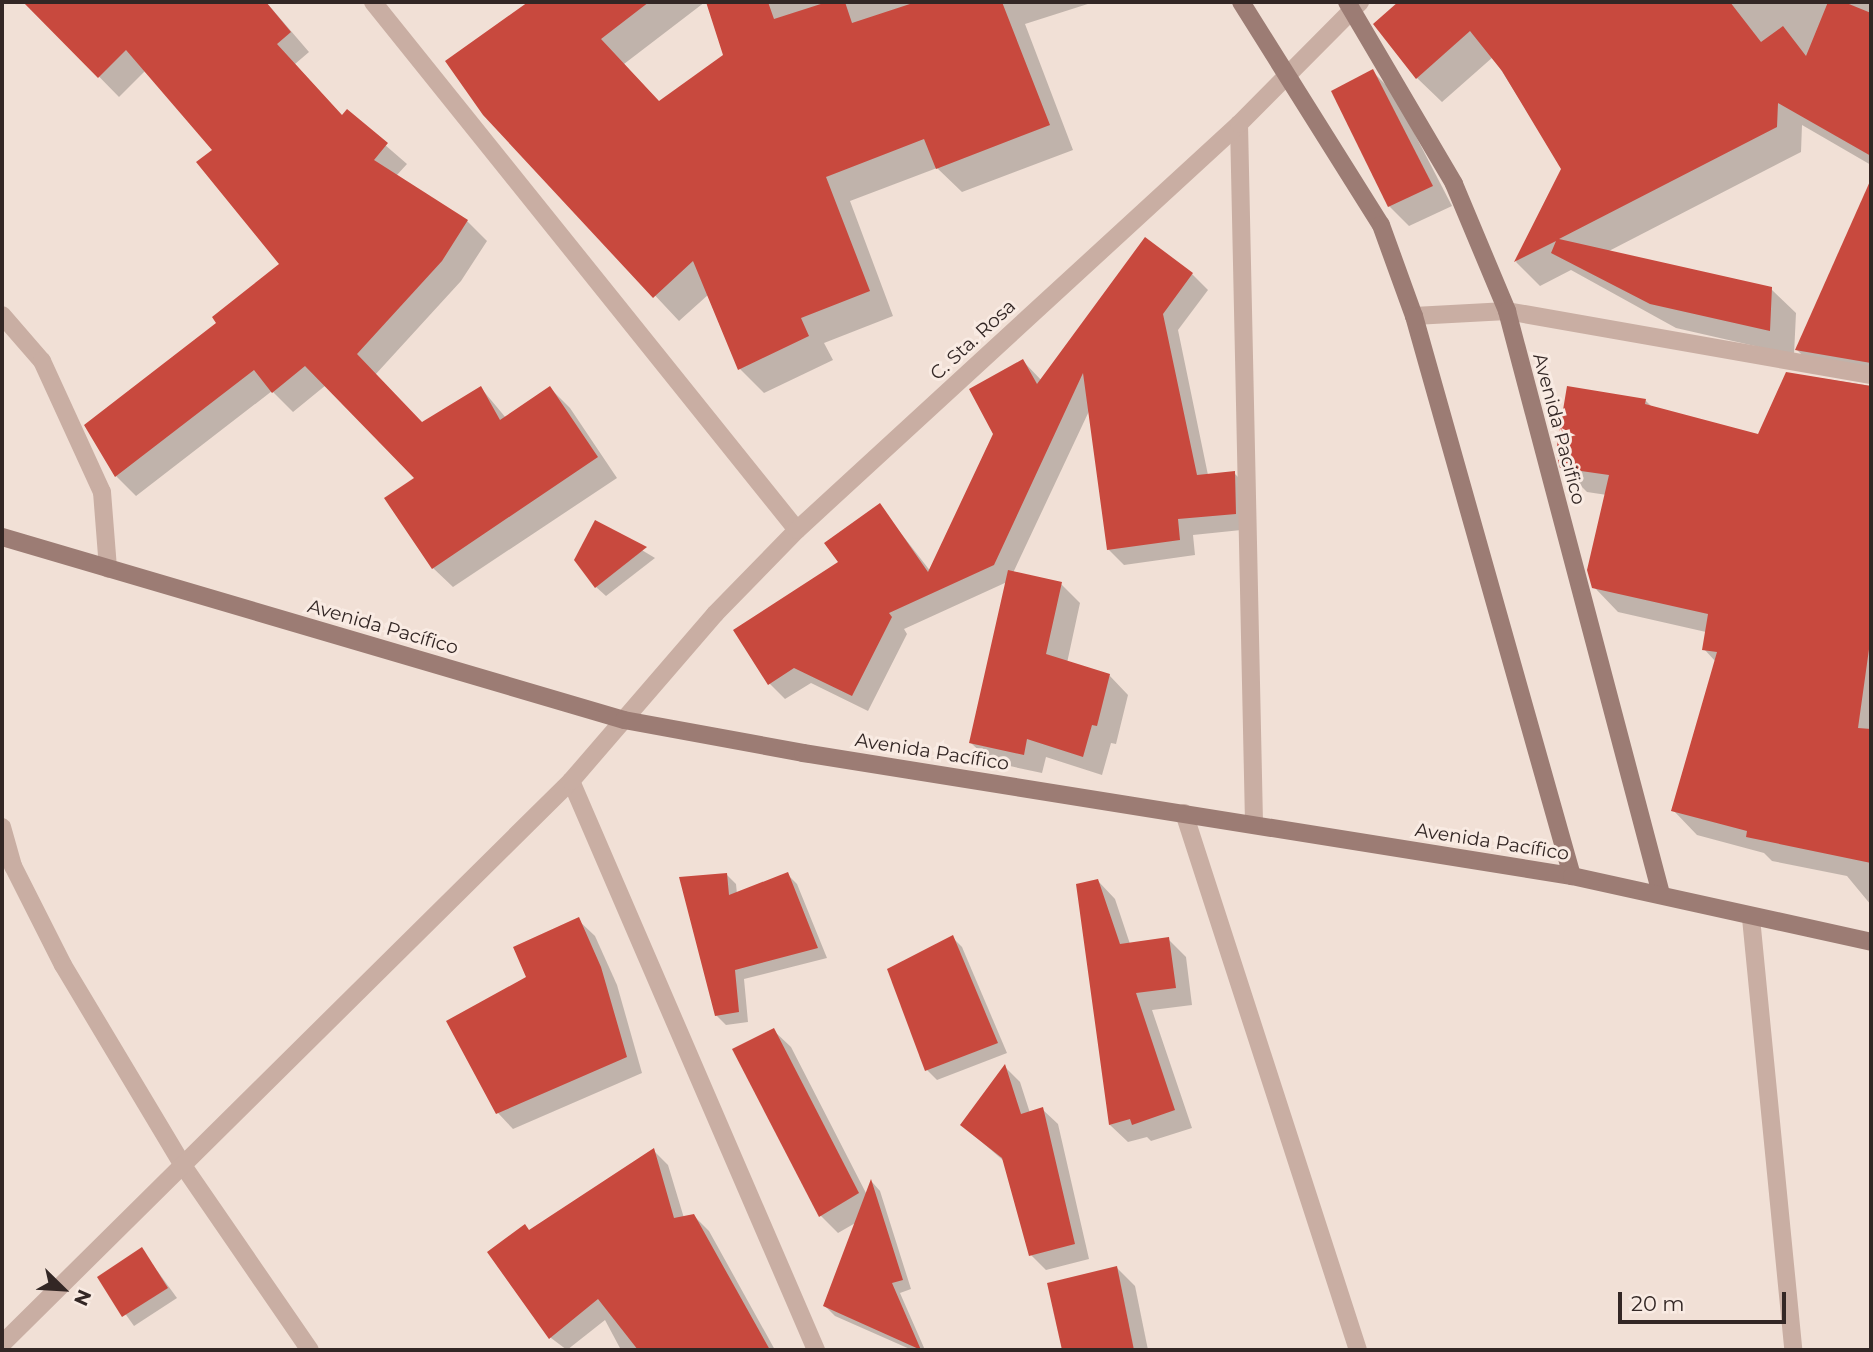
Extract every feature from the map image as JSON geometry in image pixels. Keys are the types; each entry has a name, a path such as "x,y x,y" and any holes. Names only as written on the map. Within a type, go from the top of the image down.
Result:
{"main road":[{"path":"1241,2 1381,225 1414,316 1572,876"},
{"name":"Avenida Pacifico","path":"1353,4 1454,184 1507,311 1661,894"},
{"name":"Avenida Pacífico","path":"2,537 624,720 1572,876 1661,894 1751,918 1871,942"}],"street":[{"path":"373,2 797,530"},
{"name":"C. Sta. Rosa","path":"2,1344 184,1167 571,781 715,614 797,530 1239,124 1287,77 1353,4"},
{"path":"1239,124 1254,824"},
{"path":"1414,316 1507,311 1871,374"},
{"path":"2,315 42,361 102,492 108,569"},
{"path":"571,781 816,1350"},
{"path":"1184,813 1358,1350"},
{"path":"2,827 13,866 63,965 184,1167 310,1350"},
{"path":"1751,918 1793,1350"}],"building":[{"path":"23,2 266,2 291,32 277,44 342,115 347,109 388,143 374,160 468,220 442,261 357,354 422,422 481,386 500,420 550,386 598,457 432,569 384,498 414,478 305,366 272,393 254,370 115,477 84,425 216,323 212,317 279,264 196,162 212,150 126,50 98,78"},
{"path":"528,2 649,2 601,39 659,101 723,55 706,2 768,2 774,19 827,2 845,2 852,23 916,2 1002,2 1050,125 936,169 924,139 826,177 870,291 801,318 809,336 738,370 693,261 653,298 483,115 445,61"},
{"path":"1398,2 1730,2 1761,42 1783,26 1806,56 1828,2 1844,2 1871,13 1871,156 1778,103 1777,127 1559,239 1772,287 1770,331 1650,304 1551,253 1556,241 1514,262 1561,169 1502,71 1470,31 1416,79 1373,24"},
{"path":"1373,69 1433,186 1388,207 1331,91"},
{"path":"1871,179 1871,363 1795,350"},
{"path":"1145,237 1193,273 1163,314 1197,475 1235,471 1236,514 1178,519 1180,540 1107,550 1083,373 994,565 889,613 892,617 852,696 794,668 768,685 733,630 838,562 824,543 880,503 928,572 993,434 969,389 1023,359 1037,384"},
{"path":"1786,372 1871,386 1871,635 1858,728 1871,729 1871,863 1746,837 1747,831 1671,811 1717,652 1702,650 1708,614 1592,588 1587,570 1609,475 1560,468 1556,452 1567,386 1646,399 1645,404 1758,434"},
{"path":"595,520 647,547 595,588 574,560"},
{"path":"1008,570 1062,582 1046,654 1110,674 1097,726 1092,725 1083,757 1027,739 1024,755 969,743"},
{"path":"788,872 818,948 735,970 739,1012 715,1016 679,877 727,873 729,895"},
{"path":"1098,879 1120,944 1169,937 1176,988 1136,993 1175,1110 1132,1125 1130,1119 1109,1125 1076,884"},
{"path":"579,917 601,967 627,1057 496,1114 446,1021 526,977 513,947"},
{"path":"953,935 998,1043 925,1071 887,969"},
{"path":"774,1028 859,1193 819,1217 732,1049"},
{"path":"1005,1064 1021,1114 1043,1107 1075,1244 1029,1256 1002,1158 960,1125"},
{"path":"654,1148 674,1218 694,1214 770,1350 638,1350 598,1299 549,1339 487,1252 525,1224 529,1230"},
{"path":"871,1179 903,1280 892,1283 921,1350 823,1306"},
{"path":"142,1247 168,1288 122,1317 97,1277"},
{"path":"1117,1266 1134,1350 1062,1350 1047,1283"}]}
